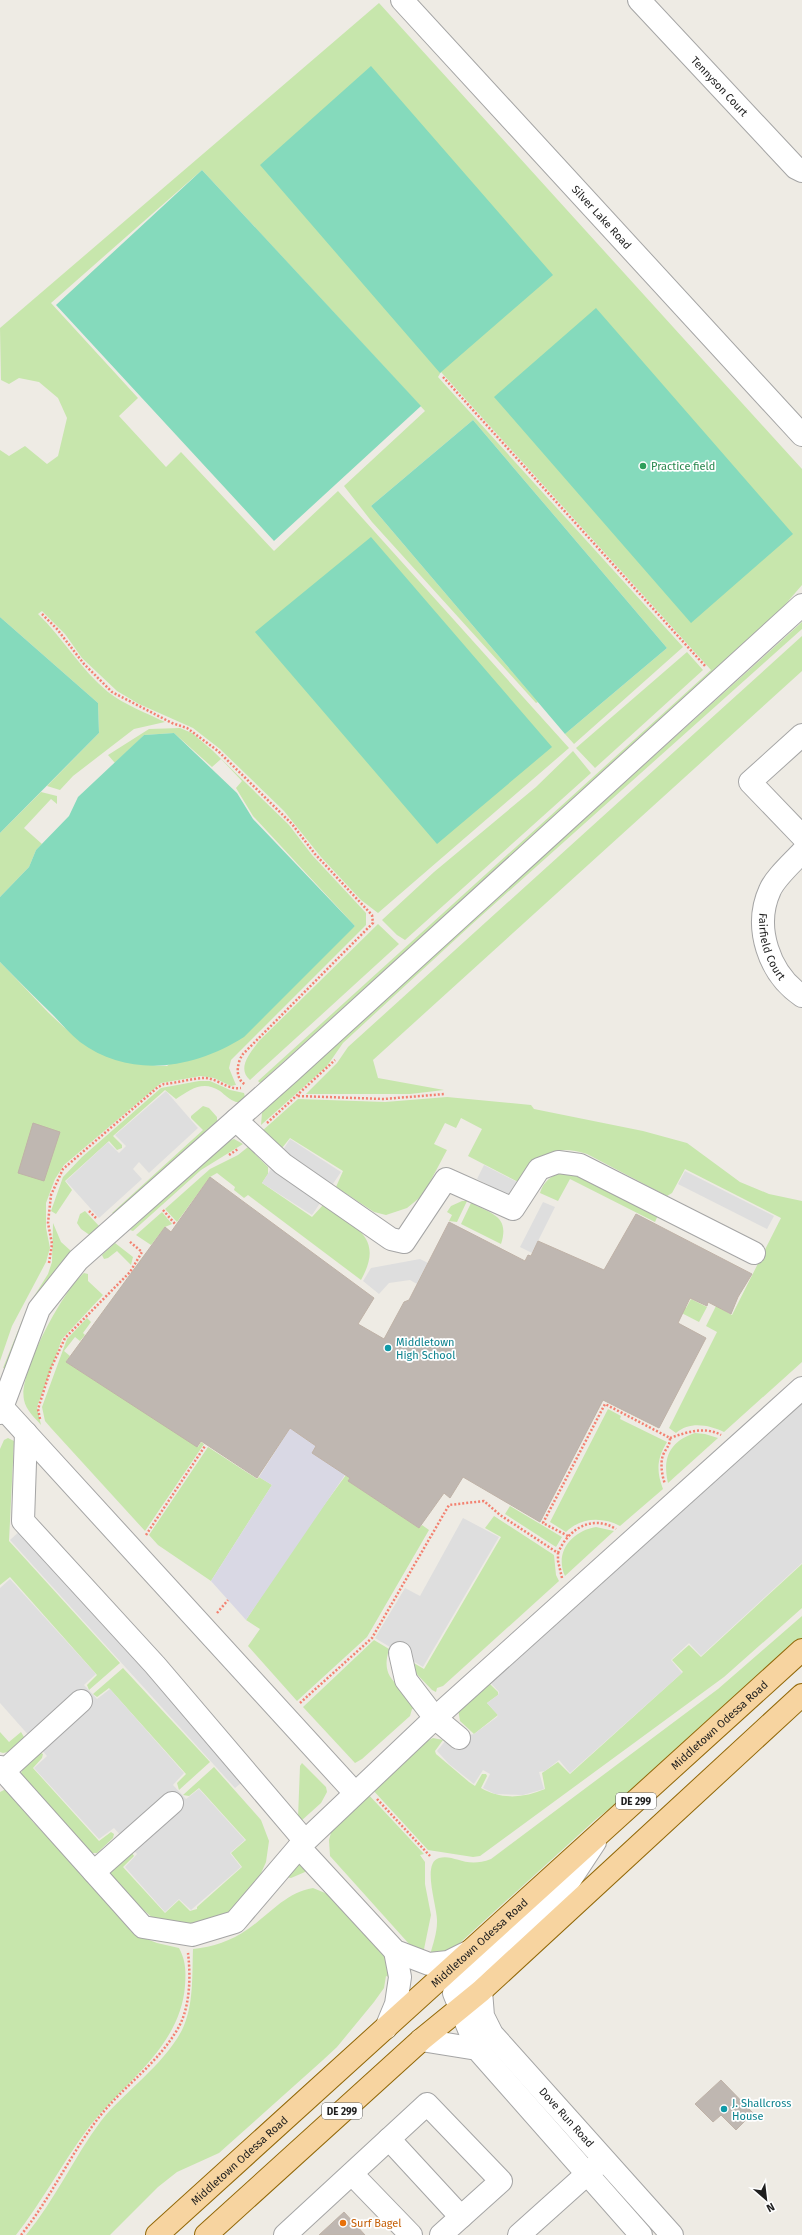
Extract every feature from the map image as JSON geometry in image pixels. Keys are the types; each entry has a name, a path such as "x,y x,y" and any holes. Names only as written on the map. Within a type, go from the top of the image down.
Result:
{"main road":[{"name":"Middletown Odessa Road","path":"157,2235 802,1650"},
{"name":"DE 299","path":"206,2235 421,2040 481,1991 802,1695"}],"street":[{"name":"Silver Lake Road","path":"402,0 802,435"},
{"name":"Tennyson Court","path":"639,0 796,168 802,171"},
{"path":"360,1789 34,1428 1,1410 39,1310 78,1260 236,1120 802,605"},
{"path":"802,735 750,782 802,836"},
{"name":"Fairfield Court","path":"802,852 770,888 762,916 766,944 775,970 802,996"},
{"path":"236,1120 283,1164 391,1239 404,1242 446,1179 512,1209 539,1169 558,1162 580,1165 754,1253"},
{"path":"81,1701 2,1769 143,1926 192,1935 235,1922 302,1844 435,1718 802,1388"},
{"path":"34,1428 23,1521 155,1665 302,1844 394,1950 429,1964 448,1962 470,1951"},
{"path":"400,1653 406,1680 435,1718 459,1738"},
{"path":"94,1872 172,1803"},
{"name":"Dove Run Road","path":"601,1833 568,1883 458,1983 454,1993 477,2049 641,2235"},
{"path":"386,2028 396,2004 400,1977 394,1950"},
{"name":"Dove Run Road","path":"481,1991 483,2016 492,2034 672,2235"},
{"path":"421,2040 477,2049"},
{"path":"285,2235 427,2104 501,2181 440,2235"},
{"path":"389,2139 461,2217"},
{"path":"519,2235 604,2159"},
{"path":"352,2174 411,2235"}],"path":[{"path":"443,377 708,669"},
{"path":"42,614 58,629 84,664 112,692 172,723 187,728 218,751 292,824 315,854 372,915 373,923 243,1054 238,1061 238,1072 243,1083 247,1086 230,1088 214,1080 204,1078 164,1084 158,1087 63,1169 51,1195 48,1224 51,1252 46,1270"},
{"path":"224,1158 243,1146 298,1096 337,1057"},
{"path":"292,1096 384,1099 445,1094"},
{"path":"158,1212 162,1208 175,1224"},
{"path":"34,1428 38,1409 51,1368 65,1338 130,1272 142,1252 127,1239 133,1234"},
{"path":"568,1536 543,1523 605,1404 670,1438 687,1431 706,1430 720,1434 724,1438"},
{"path":"668,1489 664,1481 662,1466 663,1455 670,1444 670,1438"},
{"path":"140,1531 145,1537 205,1446"},
{"path":"297,1706 372,1638 449,1506 484,1501 500,1515 558,1553"},
{"path":"569,1577 564,1582 559,1570 558,1553 563,1541 568,1536 583,1526 594,1523 610,1525 619,1531 614,1536"},
{"path":"211,1610 216,1615 228,1600"},
{"path":"360,1789 430,1856"},
{"path":"21,2235 42,2207 81,2143 101,2115 139,2077 178,2030 185,2012 189,1988 190,1967 187,1949"}],"green space":[{"path":"379,3 802,469 802,585 771,621 260,1083 258,1081 711,670 441,372 438,377 683,647 574,744 565,734 667,648 473,420 371,506 538,702 536,703 372,522 344,486 425,411 202,170 51,303 138,398 119,416 166,467 181,452 274,551 338,491 569,748 378,913 361,900 321,857 284,811 220,749 193,728 139,704 117,691 82,658 65,634 42,611 38,614 98,683 121,701 165,722 134,729 73,776 60,790 47,786 99,733 98,703 0,617 0,450 9,456 25,446 47,464 58,456 67,418 58,398 39,382 19,378 9,384 1,380 0,328"},
{"path":"371,66 553,275 440,373 260,165"},
{"path":"202,170 421,406 274,541 56,305"},
{"name":"Practice field","path":"596,308 793,534 691,623 494,397"},
{"path":"473,420 667,648 565,734 371,506"},
{"path":"371,537 552,747 437,844 255,632"},
{"path":"0,617 98,703 99,733 0,833"},
{"path":"802,622 802,629 471,925 343,1043 327,1066 261,1125 262,1113 266,1107"},
{"path":"802,636 802,671 373,1060 378,1078 444,1090 410,1094 306,1094 337,1063 348,1047"},
{"path":"687,652 703,670 595,768 576,748"},
{"path":"180,728 192,733 212,750 289,825 312,855 366,913 366,925 231,1060 229,1068 236,1085 231,1086 214,1078 201,1076 161,1083 64,1165 55,1179 46,1203 46,1228 50,1248 46,1262 12,1326 0,1361 0,962 54,1018 72,1034 91,1047 113,1057 138,1063 167,1066 355,926 253,816 236,788 242,781 221,759 212,767 174,733 144,735 115,763 108,755 149,729"},
{"path":"174,733 237,793 253,819 355,926 244,1037 225,1048 183,1062 162,1065 141,1065 120,1061 99,1054 80,1042 0,962 0,897 29,867 36,850 69,816 78,797 144,735"},
{"path":"573,751 591,773 405,940 397,935 382,920 434,872 536,787"},
{"path":"41,792 57,796 57,804 51,799 24,828 42,844 36,850 29,867 0,897 0,833"},
{"path":"378,924 399,944 250,1080 244,1070 246,1060 259,1041"},
{"path":"199,1081 210,1081 230,1090 244,1093 245,1097 240,1102 236,1102 214,1088 203,1086 192,1089 176,1099 165,1090 113,1136 122,1145 122,1148 117,1150 109,1141 65,1181 72,1190 56,1214 51,1211 63,1177 82,1157 161,1088"},
{"path":"447,1097 531,1105 534,1109 643,1131 687,1143 740,1182 769,1194 802,1201 802,1362 724,1432 700,1425 681,1429 676,1433 669,1428 717,1332 706,1326 716,1306 732,1315 781,1218 685,1169 672,1193 667,1196 587,1154 565,1150 556,1151 540,1159 526,1173 520,1183 468,1156 482,1129 461,1118 456,1128 445,1123 434,1144 447,1150 423,1195 407,1208 386,1215 374,1212 336,1187 343,1171 290,1138 282,1148 262,1131 298,1099 385,1102"},
{"path":"203,1106 209,1108 217,1117 217,1123 114,1214 112,1213 203,1130 191,1118 191,1116"},
{"path":"234,1139 243,1144 201,1170 133,1231 130,1230 225,1143"},
{"path":"248,1147 268,1167 268,1174 262,1183 312,1217 323,1205 346,1220 363,1235 368,1243 370,1253 368,1265 361,1280 248,1195 244,1198 234,1190 235,1187 217,1173 210,1177 177,1222 165,1209 210,1169 238,1155"},
{"path":"573,1170 659,1213 655,1222 570,1179 558,1201 540,1193 545,1183 553,1176 562,1172"},
{"path":"462,1201 467,1201 457,1222 449,1221 452,1215 447,1212 451,1206"},
{"path":"471,1203 492,1213 501,1222 503,1227 503,1235 501,1244 461,1224"},
{"path":"85,1211 100,1227 91,1236 81,1229 77,1223 80,1214"},
{"path":"162,1212 172,1224 165,1227 151,1245 136,1235"},
{"path":"53,1223 61,1242 71,1251 71,1255 7,1369 3,1368 28,1306 48,1274 52,1262"},
{"path":"115,1243 133,1257 131,1265 117,1251 108,1258 104,1259 102,1255"},
{"path":"84,1273 88,1274 88,1281 103,1295 62,1339 37,1407 41,1425 29,1410 24,1400 24,1388 28,1372 35,1353 54,1314 75,1282"},
{"path":"639,1284 686,1308 691,1299 707,1307 699,1322 637,1290"},
{"path":"87,1318 91,1322 83,1333 85,1335 80,1341 75,1337 64,1351 70,1356 66,1362 198,1447 201,1442 204,1444 145,1531 45,1421 42,1407 67,1339"},
{"path":"608,1409 621,1416 620,1419 667,1442 659,1459 659,1476 663,1489 620,1526 606,1521 592,1520 578,1523 566,1532 550,1522"},
{"path":"695,1433 718,1438 668,1483 666,1466 667,1458 670,1452 679,1441 686,1436"},
{"path":"8,1438 14,1441 9,1541 120,1663 89,1690 87,1685 97,1675 10,1577 0,1585 0,1449 4,1440"},
{"path":"208,1447 257,1479 259,1477 272,1485 211,1581 158,1545 149,1535"},
{"path":"346,1475 350,1477 348,1481 419,1528 422,1525 429,1530 367,1637 297,1701 248,1646 260,1629 246,1620 295,1545"},
{"path":"510,1506 562,1537 556,1547 505,1514"},
{"path":"494,1516 554,1555 556,1575 559,1581 443,1686 437,1688 436,1692 432,1690 410,1667 412,1662 424,1669 501,1537 485,1528"},
{"path":"596,1527 614,1531 565,1576 562,1567 562,1559 567,1544 579,1533"},
{"path":"802,1564 802,1608 724,1677 480,1856 473,1857 428,1850 372,1789 427,1741 433,1738 443,1740 435,1751 436,1754 475,1786 482,1774 486,1774 487,1776 481,1788 489,1792 505,1796 521,1796 545,1789 542,1773 558,1762 570,1774 683,1672 672,1660 689,1645 701,1657"},
{"path":"802,1616 802,1641 649,1777 595,1820 451,1951 430,1955 436,1934 437,1922 431,1877 431,1868 434,1862 439,1858 445,1857 467,1862 482,1862 491,1859 718,1689"},
{"path":"374,1640 389,1649 387,1670 390,1677 412,1700 416,1708 412,1709 410,1716 362,1759 355,1763 303,1707"},
{"path":"123,1668 210,1762 179,1790 177,1783 186,1774 109,1688 97,1697 93,1694"},
{"path":"488,1682 498,1692 498,1695 487,1703 498,1715 474,1734 460,1721 458,1709"},
{"path":"0,1732 9,1742 21,1732 24,1737 8,1752 3,1753 0,1752"},
{"path":"39,1752 43,1754 42,1758 33,1768 99,1841 111,1832 114,1834 113,1838 97,1853 91,1853 20,1775 23,1769"},
{"path":"302,1763 326,1787 327,1792 321,1803 301,1821 298,1818 300,1766"},
{"path":"214,1767 261,1820 269,1841 266,1862 254,1889 239,1910 196,1927 154,1919 140,1907 111,1875 110,1871 132,1853 134,1856 123,1867 165,1913 179,1900 190,1911 197,1909 197,1907 242,1867 231,1853 246,1840 199,1788 189,1796 183,1795"},
{"path":"6,1789 33,1822 144,1938 157,1943 179,1948 183,1957 185,1971 185,1986 181,2008 172,2029 161,2047 86,2131 16,2235 0,2235 0,1792"},
{"path":"367,1793 424,1854 420,1855 425,1862 425,1884 431,1915 423,1954 410,1945 330,1856 329,1840 332,1829"},
{"path":"296,1856 307,1867 305,1872 291,1878 285,1877"},
{"path":"313,1888 330,1895 375,1945 389,1963 393,1978 386,1976 384,1988 337,2047 219,2153 177,2172 158,2187 110,2235 26,2235 46,2207 101,2121 165,2055 182,2030 189,2011 193,1949 215,1945 235,1937 248,1929 286,1899 294,1894"}],"shaded area":[{"path":"166,1091 198,1128 149,1173 139,1162 133,1169 142,1179 99,1218 66,1181 108,1142 119,1153 126,1146 115,1135"},
{"path":"290,1139 341,1172 312,1215 262,1183"},
{"path":"484,1165 517,1182 510,1196 477,1179"},
{"path":"685,1171 774,1216 767,1229 678,1184"},
{"path":"543,1202 555,1207 532,1253 520,1247"},
{"path":"420,1259 428,1263 417,1284 410,1280 389,1283 379,1294 363,1281 371,1268"},
{"path":"802,1384 802,1563 701,1656 689,1643 671,1660 682,1673 570,1773 559,1760 545,1771 539,1772 544,1789 523,1795 495,1794 483,1788 490,1774 483,1770 474,1784 449,1764 437,1751 446,1740 474,1734 498,1715 487,1703 498,1695 499,1692 488,1680"},
{"path":"290,1428 316,1446 312,1453 329,1464 333,1458 350,1478 345,1475 246,1620 211,1581 272,1485 259,1477"},
{"path":"463,1518 499,1537 423,1667 375,1638 405,1588 420,1596"},
{"path":"22,1529 246,1779 235,1788 10,1540"},
{"path":"10,1579 96,1674 84,1685 97,1699 110,1689 184,1773 173,1785 186,1799 199,1789 245,1840 230,1853 241,1867 191,1910 179,1899 165,1912 125,1867 137,1854 114,1828 99,1839 34,1768 47,1756 0,1703 0,1588"}],"building":[{"path":"33,1123 60,1132 44,1181 18,1173"},
{"name":"Middletown High School","path":"210,1177 374,1298 358,1324 384,1339 404,1302 409,1300 449,1222 525,1261 528,1255 531,1256 538,1241 604,1270 636,1214 752,1274 738,1297 731,1314 708,1302 707,1306 690,1298 678,1323 706,1338 659,1428 603,1400 540,1522 463,1477 450,1498 444,1493 419,1528 348,1481 350,1478 312,1453 316,1446 290,1428 257,1478 201,1441 197,1447 66,1362 165,1227 171,1232"},
{"name":"J. Shallcross House","path":"721,2080 753,2113 736,2130 721,2115 713,2122 695,2104"},
{"name":"Surf Bagel","path":"344,2212 365,2235 319,2235"}],"place":[{"name":"Practice field","path":"643,466"},
{"name":"Middletown High School","path":"388,1348"},
{"name":"J. Shallcross House","path":"724,2109"},
{"name":"Surf Bagel","path":"343,2223"}]}
